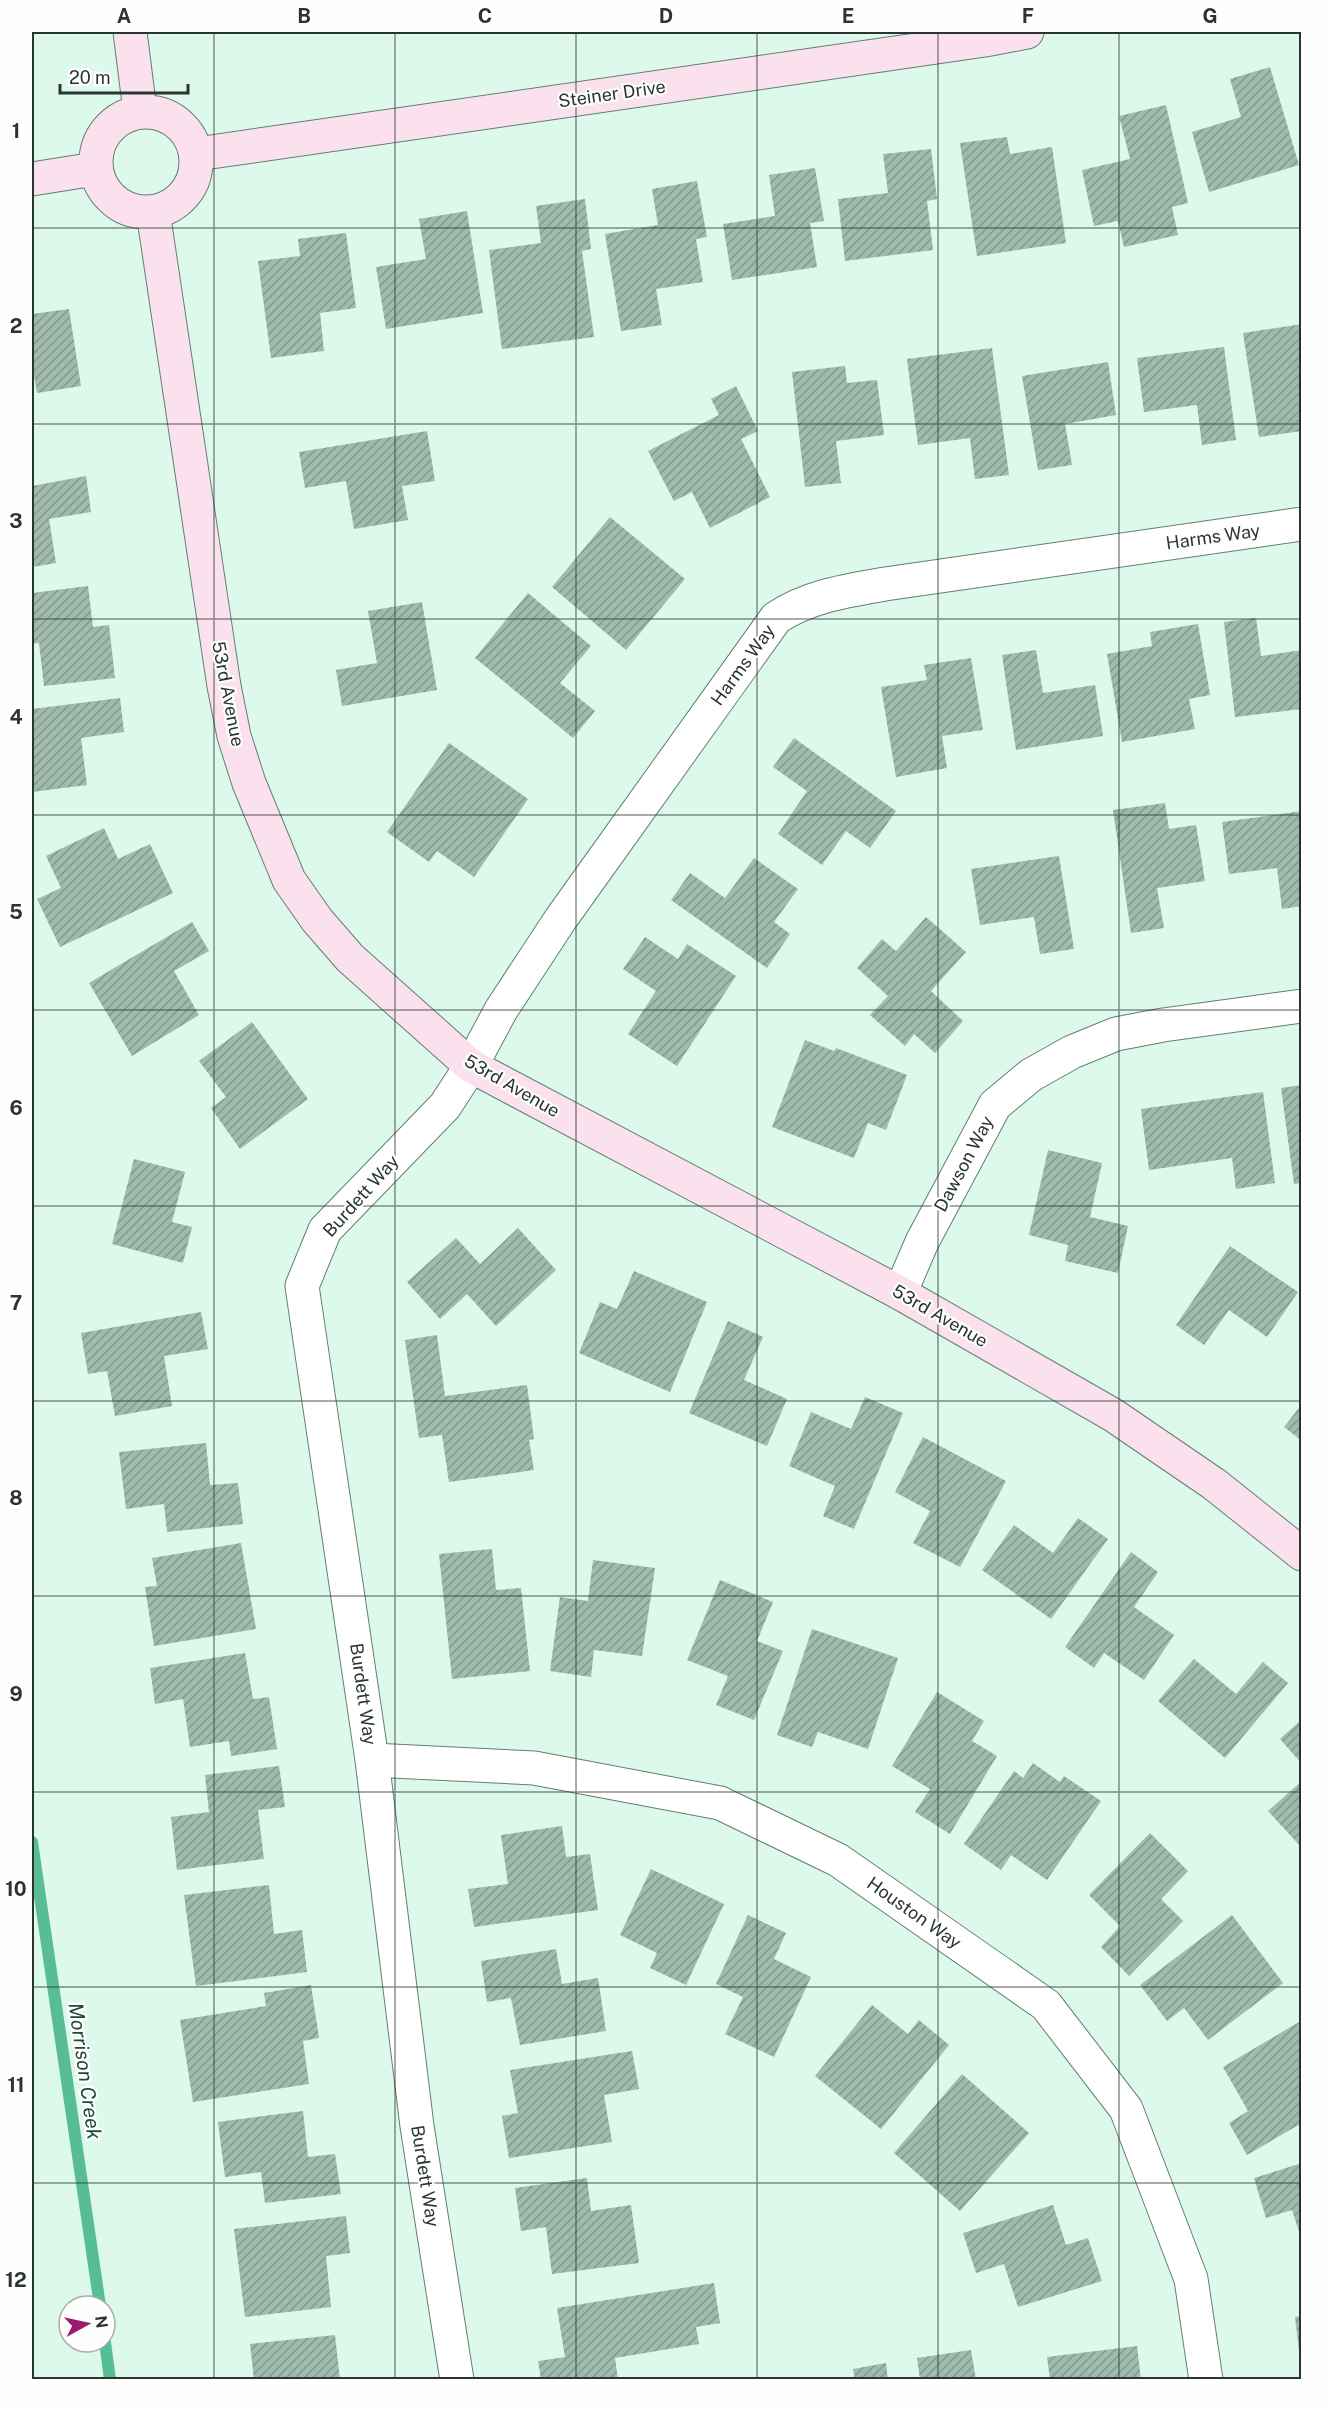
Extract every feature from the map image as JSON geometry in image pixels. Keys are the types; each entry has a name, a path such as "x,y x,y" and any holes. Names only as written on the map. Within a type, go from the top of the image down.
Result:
{"street":[{"path":"130,32 140,111"},
{"name":"Steiner Drive","path":"197,154 985,40 1027,32"},
{"path":"140,111 165,115 186,130 197,154 193,181 178,202 153,212 127,209 116,202 106,194 95,169 99,142 115,121 140,111"},
{"path":"32,179 95,169"},
{"name":"53rd Avenue","path":"153,212 224,686 234,736 249,783 289,880 317,920 350,958 471,1066 900,1293 1113,1415 1214,1484 1302,1554"},
{"name":"Harms Way","path":"471,1066 501,1010 560,920 776,618 795,606 832,594 885,584 1302,524"},
{"name":"Dawson Way","path":"900,1293 922,1242 995,1105 1031,1075 1072,1052 1116,1034 1163,1025 1302,1006"},
{"name":"Burdett Way","path":"457,2379 417,2126 372,1760 302,1286 325,1230 445,1106 471,1066"},
{"name":"Houston Way","path":"372,1760 534,1768 720,1803 838,1860 1046,2005 1126,2109 1191,2279 1206,2379"}],"building":[{"path":"1270,67 1299,165 1209,192 1192,132 1241,117 1230,79"},
{"path":"1166,105 1188,203 1172,207 1178,235 1124,247 1118,221 1094,226 1082,170 1130,159 1119,116"},
{"path":"1007,137 1010,154 1052,147 1066,243 977,256 960,143"},
{"path":"931,149 937,199 927,201 933,250 845,261 838,199 888,193 883,154"},
{"path":"815,168 824,221 810,223 817,267 732,280 723,224 775,216 769,175"},
{"path":"697,181 707,237 696,239 703,282 656,289 662,325 621,331 605,234 658,225 652,189"},
{"path":"585,199 591,249 582,251 594,337 502,349 489,250 541,243 536,206"},
{"path":"467,211 483,313 386,329 376,267 426,259 419,219"},
{"path":"346,233 356,308 320,313 324,351 271,358 258,261 300,256 298,239"},
{"path":"69,309 81,386 37,393 34,376 32,377 32,314"},
{"path":"1302,324 1302,431 1259,437 1243,333"},
{"path":"1224,347 1236,440 1202,445 1197,405 1144,412 1137,358"},
{"path":"992,348 1009,475 975,479 970,438 918,445 907,359"},
{"path":"1108,362 1116,415 1065,424 1072,465 1038,470 1022,376"},
{"path":"845,366 847,383 877,380 884,435 836,441 841,483 805,487 792,372"},
{"path":"736,386 758,431 741,439 770,497 710,528 692,492 674,501 648,451 719,415 711,399"},
{"path":"427,431 435,481 402,486 408,520 354,529 346,481 305,488 299,452"},
{"path":"86,476 91,512 49,519 56,563 32,567 32,486"},
{"path":"610,517 685,579 626,650 552,587"},
{"path":"88,586 93,627 109,625 115,678 44,686 39,643 32,644 32,593"},
{"path":"528,593 591,646 560,683 595,711 573,738 475,658"},
{"path":"422,602 437,690 342,706 336,670 377,663 368,611"},
{"path":"1256,618 1261,656 1302,650 1302,709 1235,717 1224,622"},
{"path":"1198,624 1210,695 1189,699 1195,729 1122,742 1107,654 1152,646 1150,632"},
{"path":"1036,650 1043,693 1095,685 1103,736 1016,750 1002,655"},
{"path":"971,658 983,730 942,736 947,768 896,777 881,687 927,680 924,665"},
{"path":"120,698 124,732 81,738 87,785 32,792 32,709"},
{"path":"794,738 896,811 870,848 846,831 822,865 778,834 807,791 773,767"},
{"path":"449,743 528,799 474,877 437,851 429,862 387,832"},
{"path":"1165,803 1169,829 1196,825 1205,881 1157,888 1164,928 1131,933 1113,810"},
{"path":"1302,811 1302,906 1282,909 1277,868 1229,874 1222,822"},
{"path":"104,828 118,859 150,844 173,893 60,947 37,899 61,888 46,856"},
{"path":"1059,856 1074,949 1040,954 1034,917 980,925 971,869"},
{"path":"754,858 798,889 774,922 790,934 767,968 671,900 690,873 725,898"},
{"path":"926,917 966,952 931,991 963,1021 935,1053 914,1034 905,1046 870,1015 888,996 857,968 882,939 896,951"},
{"path":"192,922 209,951 174,971 199,1015 132,1056 89,983"},
{"path":"645,937 678,959 687,944 736,976 677,1066 628,1034 656,991 623,969"},
{"path":"252,1022 308,1099 240,1149 211,1108 226,1097 199,1061"},
{"path":"805,1040 834,1051 836,1048 907,1075 886,1130 868,1123 854,1158 772,1127"},
{"path":"1302,1085 1302,1183 1294,1184 1281,1088"},
{"path":"1263,1092 1275,1183 1236,1189 1232,1158 1149,1170 1141,1109"},
{"path":"1048,1150 1102,1163 1090,1217 1128,1226 1118,1273 1065,1261 1068,1245 1029,1235"},
{"path":"134,1159 185,1172 172,1222 192,1227 183,1263 112,1244"},
{"path":"518,1228 556,1270 496,1326 467,1294 440,1319 407,1282 456,1238 480,1264"},
{"path":"1230,1246 1298,1292 1267,1337 1229,1310 1204,1345 1176,1325"},
{"path":"634,1271 707,1302 670,1392 579,1353 600,1302 617,1309"},
{"path":"201,1312 208,1349 164,1356 172,1406 115,1416 107,1371 88,1374 81,1333"},
{"path":"728,1321 763,1337 744,1380 787,1399 767,1446 689,1413"},
{"path":"437,1335 445,1396 527,1385 534,1439 529,1440 534,1470 449,1482 442,1435 419,1438 405,1340"},
{"path":"865,1397 903,1413 854,1529 823,1516 835,1486 789,1466 811,1412 851,1429"},
{"path":"1302,1404 1302,1441 1284,1427"},
{"path":"923,1437 1006,1481 960,1567 913,1543 930,1511 895,1492"},
{"path":"206,1443 210,1485 238,1483 243,1524 167,1532 164,1504 126,1509 119,1452"},
{"path":"1078,1518 1108,1539 1051,1619 982,1570 1014,1525 1053,1553"},
{"path":"241,1543 256,1629 154,1646 145,1587 157,1586 152,1558"},
{"path":"492,1549 496,1590 521,1588 530,1671 452,1679 439,1554"},
{"path":"1131,1552 1158,1572 1134,1607 1174,1635 1144,1680 1104,1653 1094,1668 1065,1647"},
{"path":"593,1560 655,1568 642,1656 594,1650 591,1677 550,1671 560,1597 588,1601"},
{"path":"720,1580 773,1602 757,1641 783,1651 754,1720 716,1705 728,1676 687,1660"},
{"path":"812,1629 898,1658 868,1749 818,1732 812,1747 777,1735"},
{"path":"245,1653 253,1699 269,1697 277,1749 231,1756 229,1741 190,1747 183,1699 155,1704 150,1668"},
{"path":"1194,1659 1236,1694 1263,1662 1288,1683 1225,1758 1158,1701"},
{"path":"937,1692 984,1721 972,1741 997,1756 950,1834 915,1812 930,1789 892,1766"},
{"path":"1302,1719 1302,1764 1280,1739"},
{"path":"1033,1763 1060,1782 1064,1776 1101,1801 1047,1880 1011,1855 1001,1870 964,1844 1014,1771 1023,1778"},
{"path":"279,1766 285,1807 258,1810 264,1859 177,1870 171,1817 209,1812 205,1775"},
{"path":"1302,1781 1302,1848 1268,1811"},
{"path":"562,1826 566,1857 590,1854 598,1910 474,1927 468,1889 508,1884 501,1835"},
{"path":"1150,1833 1188,1871 1161,1899 1183,1921 1129,1976 1101,1947 1120,1926 1089,1895"},
{"path":"651,1869 724,1904 686,1985 650,1968 657,1953 620,1935"},
{"path":"269,1885 274,1934 302,1930 307,1972 196,1986 184,1895"},
{"path":"748,1915 786,1933 774,1959 811,1977 774,2057 725,2034 743,1997 716,1984"},
{"path":"1232,1915 1283,1983 1208,2040 1184,2008 1167,2021 1140,1985"},
{"path":"556,1949 562,1984 598,1978 606,2031 520,2045 511,1998 487,2002 481,1961"},
{"path":"311,1985 319,2038 303,2041 309,2084 193,2102 180,2020 266,2006 264,1993"},
{"path":"872,2005 908,2034 919,2020 949,2045 881,2129 815,2076"},
{"path":"1299,2022 1302,2026 1302,2123 1247,2155 1229,2123 1248,2111 1223,2067"},
{"path":"632,2051 639,2089 604,2095 612,2142 509,2158 502,2116 518,2113 510,2070"},
{"path":"962,2074 1029,2133 960,2211 894,2153"},
{"path":"303,2111 308,2157 335,2154 341,2194 265,2203 261,2172 225,2177 218,2122"},
{"path":"1302,2163 1301,2238 1292,2210 1266,2218 1254,2178"},
{"path":"587,2178 591,2211 631,2205 639,2263 552,2274 546,2227 521,2231 515,2188"},
{"path":"1053,2205 1066,2245 1088,2238 1102,2281 1018,2307 1004,2264 976,2273 963,2233"},
{"path":"346,2216 350,2253 326,2256 331,2307 245,2317 234,2229"},
{"path":"714,2283 720,2323 696,2327 699,2344 615,2358 618,2380 541,2380 538,2361 565,2357 557,2308"},
{"path":"1302,2316 1302,2360 1300,2360 1295,2317"},
{"path":"335,2335 340,2380 254,2380 250,2344"},
{"path":"1137,2346 1141,2380 1050,2380 1047,2357"},
{"path":"971,2350 976,2380 920,2380 917,2358"},
{"path":"886,2363 888,2380 855,2380 853,2369"}],"waterway":[{"name":"Morrison Creek","path":"32,1842 98,2294"},
{"name":"Morrison Creek","path":"107,2354 110,2380"}]}
